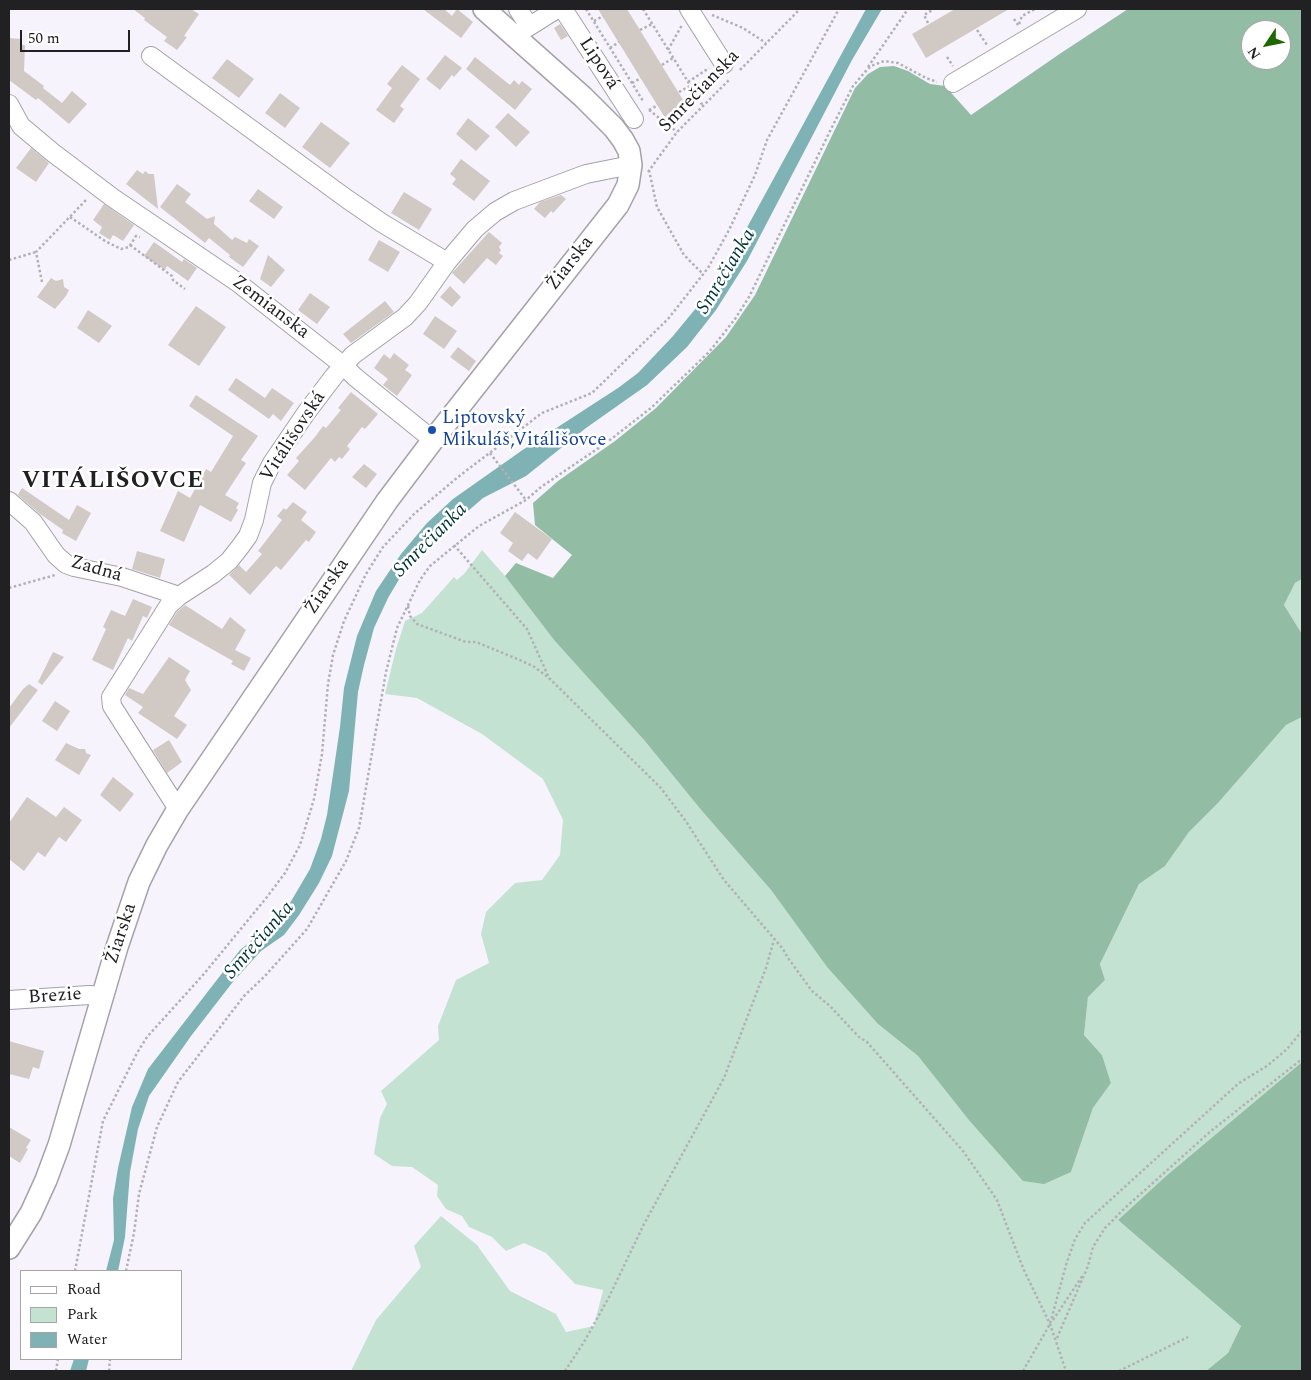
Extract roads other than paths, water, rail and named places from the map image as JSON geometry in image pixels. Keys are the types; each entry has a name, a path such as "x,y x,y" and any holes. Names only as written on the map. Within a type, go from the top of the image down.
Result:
{"street":[{"name":"Žiarska","path":"9,1248 31,1213 46,1180 59,1145 102,996 139,882 157,844 178,808 352,551 433,440 618,204 628,185 641,171 624,140 614,128 521,31 484,9"},
{"path":"518,9 521,31 557,9"},
{"name":"Lipová","path":"563,9 641,114"},
{"path":"689,9 726,70"},
{"path":"954,77 1077,9"},
{"path":"152,56 347,199 382,223 447,262"},
{"name":"Zemianska","path":"9,104 21,126 52,152 237,282 344,366 433,440"},
{"name":"Vitálišovská","path":"178,808 112,706 111,697 169,605 229,561 248,536 254,520 262,483 272,463 306,413 334,376 353,355 404,317 418,303 447,262 475,229 495,212 514,201 586,174 641,171"},
{"name":"Zadná","path":"9,501 33,522 56,555 66,564 122,577 179,596"},
{"name":"Brezie","path":"9,1000 90,995 102,996"}],"water":[{"name":"Smrečianka","path":"866,9 882,9 852,60 747,261 716,310 687,347 647,385 586,428 526,476 483,498 421,552 404,571 388,598 374,628 364,665 358,692 349,791 332,856 319,883 284,935 261,951 232,983 191,1036 149,1096 138,1129 130,1172 125,1237 118,1270 106,1270 114,1240 113,1198 118,1168 132,1107 148,1069 240,950 272,924 290,903 310,869 327,815 344,688 357,636 376,591 401,554 427,523 453,499 638,373 673,336 725,273 744,233"},
{"path":"74,1360 89,1360 86,1371 70,1371"}],"place":[{"name":"Liptovský Mikuláš,Vitálišovce","path":"432,430"}],"district":[{"name":"VITÁLIŠOVCE","path":"113,482"}]}
